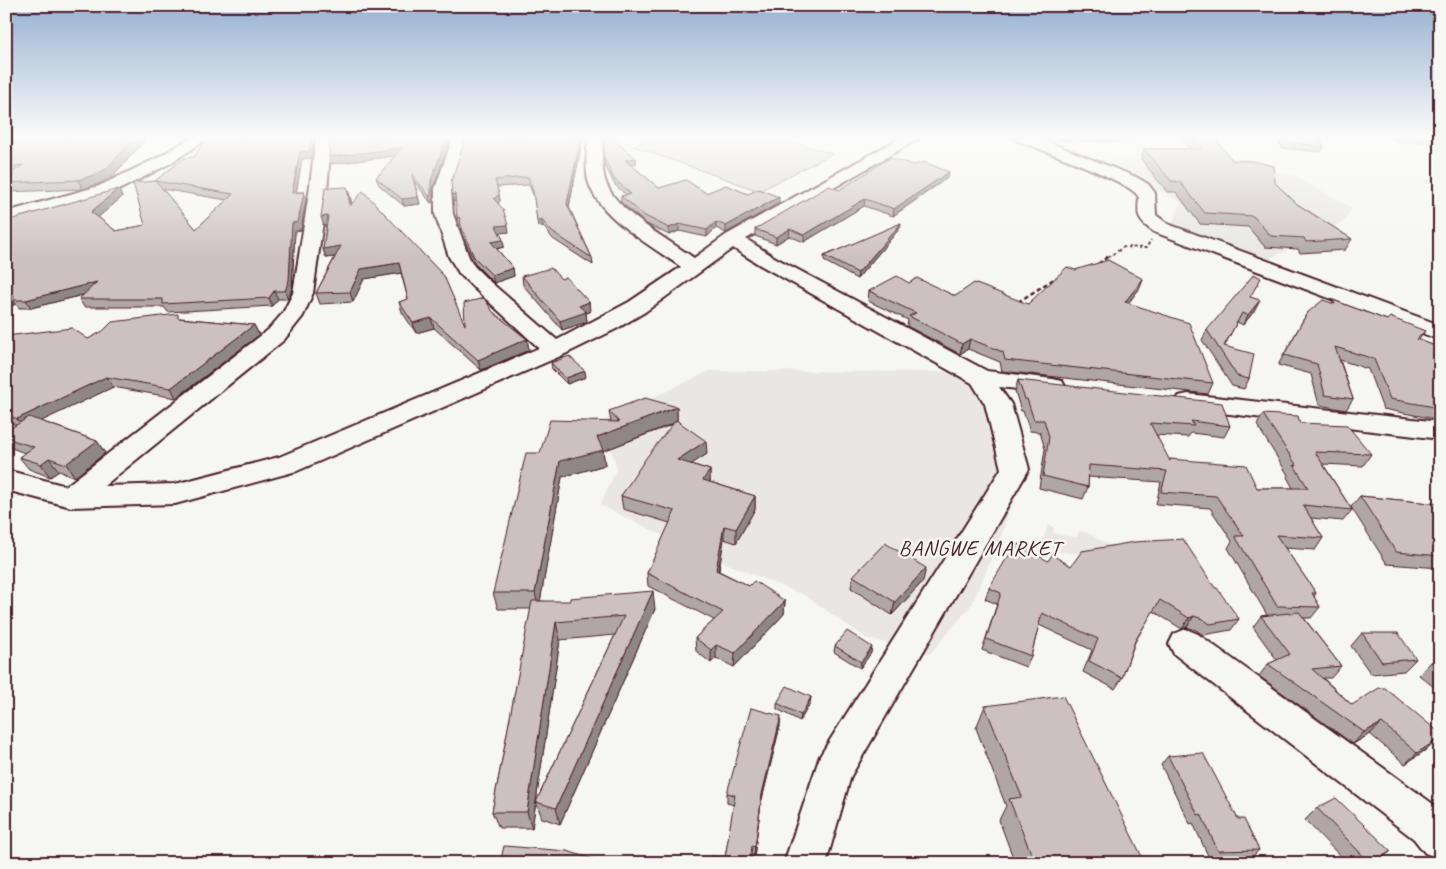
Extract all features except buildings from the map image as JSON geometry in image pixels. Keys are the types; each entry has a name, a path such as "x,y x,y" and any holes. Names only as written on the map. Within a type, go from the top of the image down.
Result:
{"street":[{"path":"6,218 105,190 130,178"},
{"path":"71,497 276,335 292,318 300,305 303,293 320,178"},
{"path":"447,178 442,200 444,214 458,257 466,269 481,284 554,350"},
{"path":"596,178 600,192 607,204 693,266"},
{"path":"6,480 71,497 175,494 286,464 554,350 608,324 637,307 733,239 842,178"},
{"path":"1121,178 1136,184 1146,192 1148,197 1146,215 1148,220 1161,228 1440,332"},
{"path":"733,239 767,261 981,378 1079,389"},
{"path":"805,863 834,768 1016,469 998,404 981,378"},
{"path":"1167,400 1440,431"},
{"path":"1186,644 1428,825 1440,838"}],"path":[{"path":"1092,266 1099,263 1118,248 1126,245 1146,248 1154,236 1152,232 1142,227 1148,220"},
{"path":"1010,306 1063,273"}],"shaded area":[{"path":"721,178 786,178 759,191"},
{"path":"1133,178 1298,178 1352,208 1345,221 1269,259 1193,237 1171,227 1181,202"},
{"path":"710,371 966,372 1009,416 1021,469 1003,531 972,604 930,654 866,638 806,596 689,548 600,505 617,469 603,421"},
{"path":"1048,525 1054,527 1053,533 1077,537 1079,531 1087,533 1113,547 1093,555 1061,552 1041,546"}],"district":[{"name":"BANGWE MARKET","path":"980,547"}]}
